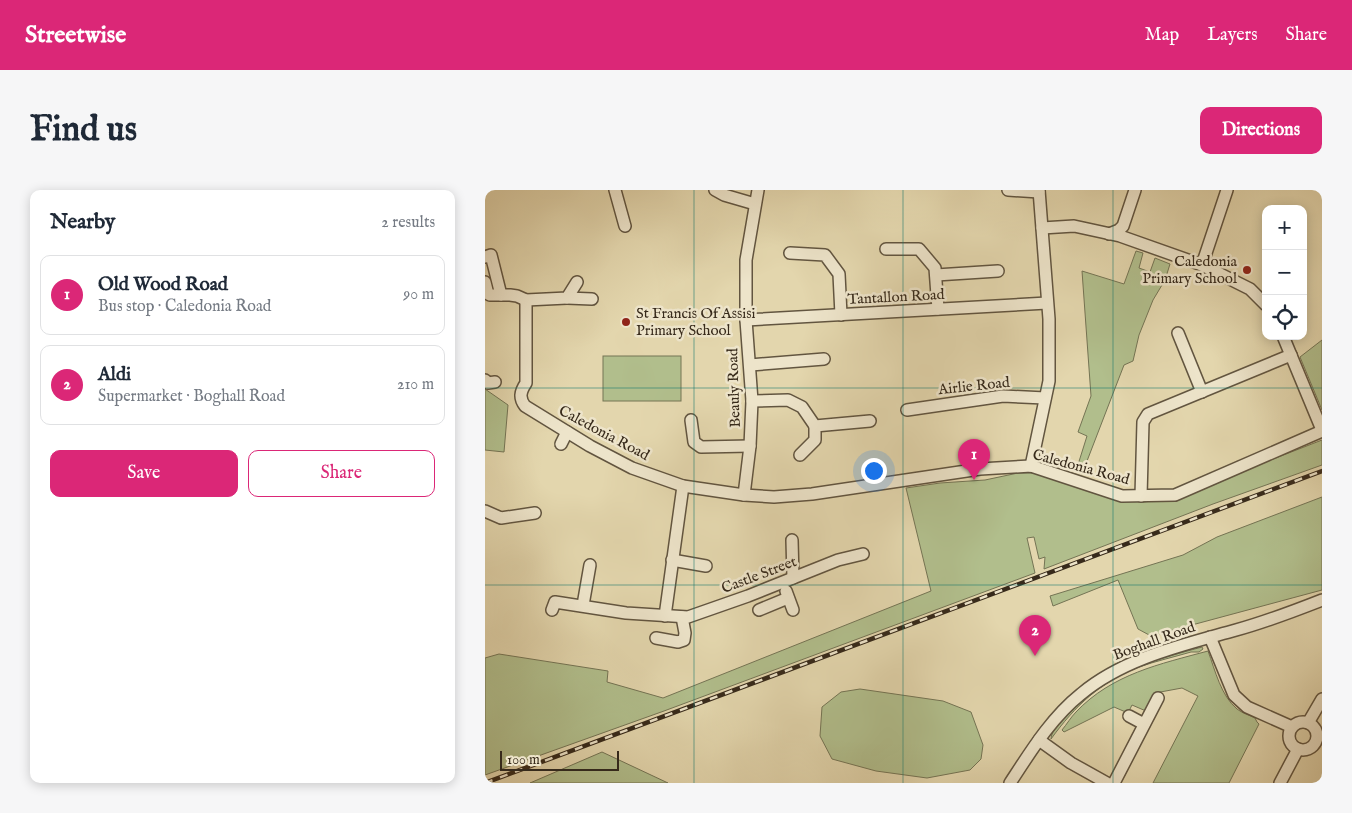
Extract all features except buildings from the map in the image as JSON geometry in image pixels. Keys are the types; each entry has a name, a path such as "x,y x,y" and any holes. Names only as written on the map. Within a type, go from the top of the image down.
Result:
{"street":[{"path":"615,190 625,226"},
{"path":"715,190 724,195 755,204"},
{"name":"Beauly Road","path":"744,495 750,446 752,401 747,320 747,260 758,190"},
{"path":"1008,190 1039,191 1049,319 1049,381 1031,466"},
{"path":"1109,234 1123,226 1135,190"},
{"path":"1202,265 1227,190"},
{"path":"1042,228 1074,226 1130,240 1202,265 1250,289 1262,300"},
{"path":"1123,226 1130,240"},
{"path":"885,249 919,249 935,268 939,309"},
{"path":"790,254 825,255 839,274 841,315"},
{"path":"485,257 491,255 501,295"},
{"path":"936,275 998,272"},
{"path":"485,282 488,294 490,295 517,296 526,300 593,299"},
{"path":"567,298 577,282"},
{"name":"Caledonia Road","path":"526,300 526,384 520,395 521,401 525,406 632,468 683,486 744,495 774,497 812,494 980,469 1031,466 1122,496 1175,494 1322,431"},
{"name":"Tantallon Road","path":"747,320 1047,303"},
{"path":"1178,333 1202,392"},
{"path":"1285,340 1322,431"},
{"path":"1141,496 1143,422 1149,414 1291,355"},
{"path":"749,364 824,359"},
{"name":"Airlie Road","path":"907,410 1003,396 1045,398"},
{"path":"752,401 788,400 803,407 815,426 815,440 800,455"},
{"path":"691,420 694,442 701,447 750,446"},
{"path":"815,426 870,421"},
{"path":"561,444 567,432"},
{"path":"665,616 683,486"},
{"path":"485,511 501,518 535,513"},
{"path":"792,540 788,598 793,610"},
{"name":"Castle Street","path":"552,610 555,602 626,613 687,617 838,560 863,554"},
{"path":"673,560 706,566"},
{"path":"583,606 590,565"},
{"path":"759,610 788,598"},
{"name":"Boghall Road","path":"1011,783 1057,716 1075,699 1112,673 1156,654 1237,630 1322,600"},
{"path":"656,638 678,642 684,640 685,633 682,617"},
{"path":"1210,637 1234,695 1247,706 1292,727"},
{"path":"1114,783 1159,698"},
{"path":"1308,723 1322,699"},
{"path":"1129,716 1144,724"},
{"path":"1301,722 1313,725 1319,741 1310,749 1298,749 1289,740 1292,727 1301,722"},
{"path":"1039,740 1071,763 1107,783"},
{"path":"1280,783 1298,749"}],"green space":[{"path":"1136,251 1143,253 1139,268 1150,272 1155,258 1170,264 1165,280 1153,300 1139,335 1133,361 1124,365 1082,474 1076,471 1087,436 1078,432 1091,396 1082,271 1124,284"},
{"path":"1322,340 1322,410 1300,357"},
{"path":"603,356 681,356 681,401 603,401"},
{"path":"485,389 508,405 504,452 485,450"},
{"path":"1322,440 1322,465 1213,504 1044,569 1045,557 1039,559 1034,537 1027,538 1035,573 664,711 485,775 485,658 499,654 608,671 607,682 663,698 931,591 906,488 940,483 985,480 1018,473 1036,473 1116,498 1144,502 1173,498"},
{"path":"1322,497 1322,590 1151,636 1138,629 1118,580 1053,606 1050,596 1183,555 1217,537"},
{"path":"1202,647 1203,649 1199,652 1191,652 1145,665 1112,680 1089,696 1069,716 1051,739 1056,727 1079,702 1110,680 1127,671 1145,664"},
{"path":"1208,651 1219,682 1231,704 1243,713 1255,718 1259,724 1229,783 1153,783 1198,696 1182,688 1155,693 1146,711 1132,705 1128,713 1114,707 1064,732 1062,730 1074,714 1090,699 1121,679 1155,666"},
{"path":"860,689 943,701 971,712 983,745 981,759 970,770 927,778 876,771 832,759 820,736 822,707 841,692"},
{"path":"602,752 668,783 530,783"}],"railway":[{"path":"485,783 1322,471"}],"place":[{"name":"Caledonia Primary School","path":"1247,270"},
{"name":"St Francis Of Assisi Primary School","path":"626,322"},
{"name":"Old Wood Road","path":"974,480"},
{"name":"Aldi","path":"1035,656"}]}
